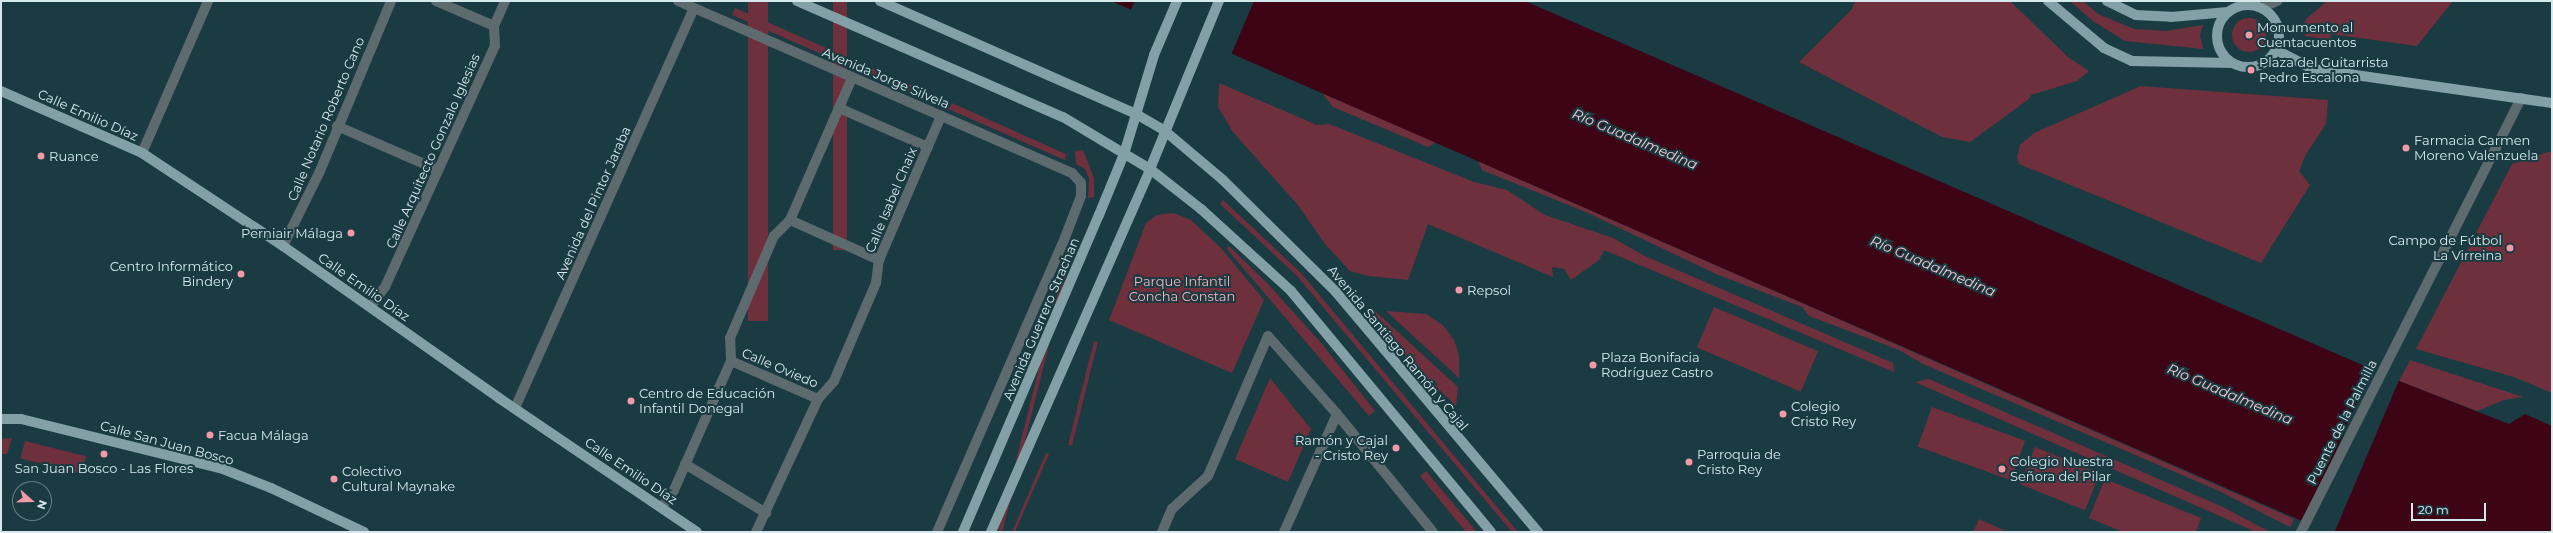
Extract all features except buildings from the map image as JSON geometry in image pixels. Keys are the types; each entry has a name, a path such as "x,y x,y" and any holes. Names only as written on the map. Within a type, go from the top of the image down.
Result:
{"main road":[{"path":"797,1 1063,117 1150,169 1201,209 1291,291 1491,532"},
{"path":"880,1 1136,114"},
{"name":"Avenida Guerrero Strachan","path":"963,532 1124,154 1154,55 1177,1"},
{"path":"991,532 1150,169 1189,70 1219,1"},
{"path":"2048,1 2104,48 2132,60 2232,63 2244,67 2257,66 2271,57 2276,50 2278,26 2269,13 2262,8 2245,5 2228,12 2170,16 2136,16 2107,1"},
{"path":"2228,12 2218,29 2217,39 2220,48 2232,63"},
{"path":"2276,50 2313,69 2552,103"},
{"name":"Calle Emilio Díaz","path":"1,92 142,153 371,306 515,408 697,532"},
{"name":"Avenida Santiago Ramón y Cajal","path":"1136,114 1165,131 1233,189 1336,292 1538,532"},
{"name":"Calle San Juan Bosco","path":"1,419 21,419 223,469 272,488 364,532"}],"street":[{"path":"142,153 208,1"},
{"name":"Calle Notario Roberto Cano","path":"283,246 320,171 337,126 391,1"},
{"path":"436,1 494,26"},
{"name":"Calle Arquitecto Gonzalo Iglesias","path":"371,306 385,287 495,46 494,26 505,1"},
{"name":"Avenida Jorge Silvela","path":"678,1 1072,173 1081,183"},
{"path":"2262,8 2277,1"},
{"name":"Avenida del Pintor Jaraba","path":"515,408 694,8"},
{"path":"662,508 674,490 731,361 730,338 774,236 790,220 852,78"},
{"name":"Puente de la Palmilla","path":"2301,532 2521,98"},
{"path":"839,108 928,147"},
{"name":"Calle Isabel Chaix","path":"756,532 818,399 834,381 876,283 879,260 941,116"},
{"path":"337,126 438,170"},
{"name":"Avenida Guerrero Strachan","path":"937,532 1071,221 1081,196 1081,183"},
{"path":"790,220 879,260"},
{"path":"1162,532 1172,509 1208,476 1268,336 1337,414 1433,532"},
{"name":"Calle Oviedo","path":"731,361 818,399"},
{"path":"1284,532 1337,414"},
{"path":"685,464 766,512"}],"green space":[{"path":"748,1 768,1 768,321 748,321"},
{"path":"833,1 847,1 847,250 833,250"},
{"path":"1855,1 2010,1 2068,57 2089,71 2077,81 2031,95 2029,99 1970,142 1942,137 1799,62 1852,9"},
{"path":"2070,1 2083,1 2098,14 2134,29 2166,31 2203,25 2200,35 2203,49 2125,41 2093,21"},
{"path":"2327,1 2453,1 2417,46 2331,34 2330,40 2305,36 2303,26 2306,19"},
{"path":"735,8 938,97 936,102 949,108 952,103 1066,154 1065,160 732,15"},
{"path":"2246,18 2252,18 2261,23 2265,29 2265,41 2261,47 2252,52 2246,52 2237,47 2232,38 2232,32 2237,23"},
{"path":"1219,83 1317,125 1329,124 1474,182 1507,190 1545,215 1613,238 1645,256 1893,363 1894,372 1604,250 1599,260 1571,280 1564,269 1552,267 1553,277 1428,224 1408,280 1368,276 1350,271 1325,244 1297,204 1233,132 1218,107"},
{"path":"2141,86 2328,100 2326,124 2306,154 2299,171 2310,185 2261,263 2019,164 2017,157 2020,145 2034,133"},
{"path":"1322,93 1436,142 1428,147 1333,107"},
{"path":"1083,150 1094,178 1094,197 1088,198 1089,178 1085,169 1076,164 1075,151"},
{"name":"Campo de Fútbol La Virreina","path":"2552,152 2552,393 2514,377 2416,349 2512,164"},
{"path":"1478,161 2294,519 2290,527 2217,490 1923,364 1899,350 1809,316 1802,307 1716,274 1588,213 1482,170"},
{"path":"1223,200 1301,273 1518,532 1512,532 1297,276 1220,204"},
{"name":"Parque Infantil Concha Constan","path":"1174,213 1191,220 1221,248 1264,300 1232,373 1109,320 1146,223 1157,215"},
{"path":"1229,246 1268,284 1322,344 1375,411 1369,416 1226,248"},
{"path":"1069,248 1073,249 1002,532 998,532"},
{"path":"1714,307 1818,351 1801,392 1697,348"},
{"path":"1368,309 1374,310 1458,387 1456,406 1415,367"},
{"path":"1386,311 1426,314 1443,325 1454,340 1459,355 1459,378"},
{"path":"1094,341 1098,342 1072,446 1068,445"},
{"path":"2410,360 2523,397 2504,400 2477,411 2399,381"},
{"path":"1270,378 1311,429 1288,482 1235,459"},
{"path":"1929,379 2223,507 2270,532 2256,532 1915,382"},
{"path":"1932,407 2025,441 2011,480 1918,446"},
{"path":"12,438 7,454 1,454 1,439"},
{"path":"25,441 86,456 82,474 21,458"},
{"path":"2035,447 2100,473 2085,510 2020,484"},
{"path":"1046,453 1049,454 1015,532 1012,532"},
{"path":"1426,471 1477,532 1466,532 1420,476"},
{"path":"2105,479 2201,518 2196,532 2123,532 2089,518"},
{"path":"1979,519 2008,532 1973,532"}],"water":[{"name":"Río Guadalmedina","path":"1111,1 1525,1 2399,381 2509,424 2525,414 2552,426 2552,532 2327,532"}],"pier":[{"path":"1135,1 1254,1 1231,55 1130,11"},
{"path":"2372,367 2400,379 2335,532 2321,532 2305,525"}],"place":[{"name":"Monumento al Cuentacuentos","path":"2249,35"},
{"name":"Plaza del Guitarrista Pedro Escalona","path":"2251,70"},
{"name":"Farmacia Carmen Moreno Valenzuela","path":"2406,148"},
{"name":"Ruance","path":"41,156"},
{"name":"Perniair Málaga","path":"351,233"},
{"name":"Campo de Fútbol La Virreina","path":"2510,248"},
{"name":"Centro Informático Bindery","path":"241,274"},
{"name":"Repsol","path":"1459,290"},
{"name":"Plaza Bonifacia Rodríguez Castro","path":"1593,365"},
{"name":"Centro de Educación Infantil Donegal","path":"631,401"},
{"name":"Colegio Cristo Rey","path":"1783,414"},
{"name":"Facua Málaga","path":"210,435"},
{"name":"Ramón y Cajal - Cristo Rey","path":"1396,448"},
{"name":"San Juan Bosco - Las Flores","path":"104,454"},
{"name":"Parroquia de Cristo Rey","path":"1689,462"},
{"name":"Colegio Nuestra Señora del Pilar","path":"2002,469"},
{"name":"Colectivo Cultural Maynake","path":"334,479"}]}
